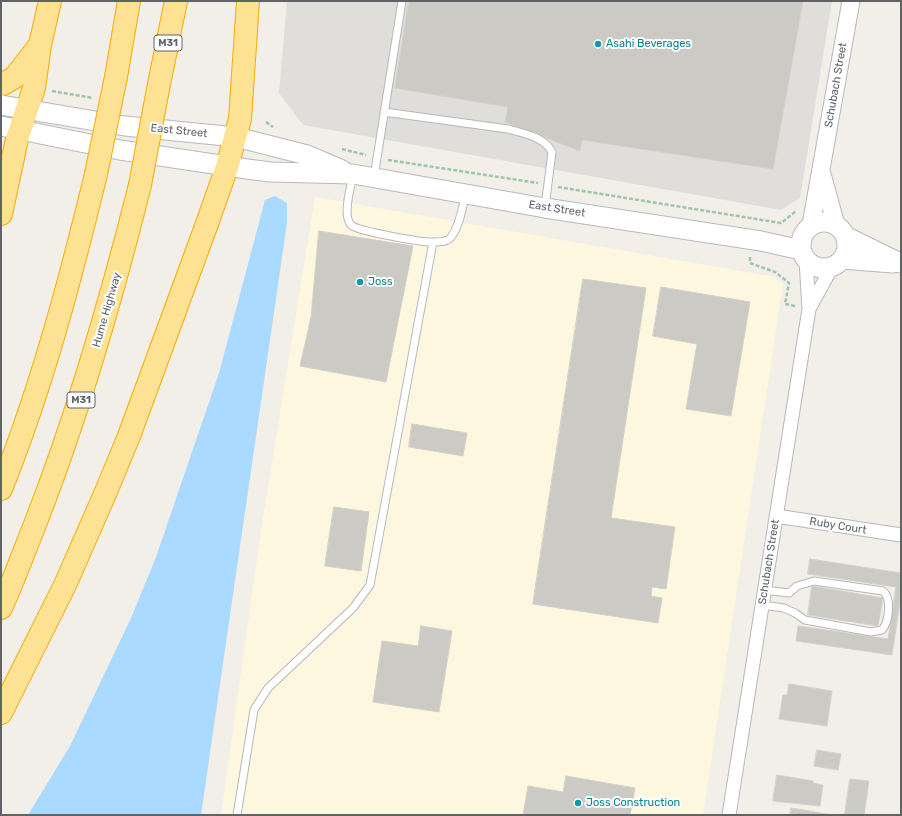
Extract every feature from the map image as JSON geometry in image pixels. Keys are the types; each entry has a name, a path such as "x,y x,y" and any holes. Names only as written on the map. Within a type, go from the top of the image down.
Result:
{"highway":[{"path":"1,214 11,128 27,108 34,88 40,45 50,1"},
{"path":"1,489 50,348 76,259 96,174 116,77 129,1"},
{"name":"Hume Highway","path":"1,608 51,485 82,396 116,280 140,185 176,1"},
{"path":"1,713 65,585 106,494 132,429 227,167 240,119 248,1"},
{"path":"1,85 15,77 40,45"}],"main road":[{"name":"East Street","path":"1,105 27,108 125,126 236,137 307,155 353,174"},
{"name":"East Street","path":"11,128 120,150 227,167 270,172 353,174 545,208 756,240 805,242"},
{"path":"819,222 828,222 901,263 837,263 818,268 805,242 819,222"},
{"path":"837,263 847,248 841,230"}],"street":[{"name":"Schubach Street","path":"729,815 809,308 805,242 821,170 851,1"},
{"name":"Schubach Street","path":"821,170 841,230"},
{"name":"Schubach Street","path":"809,308 837,263"},
{"name":"Ruby Court","path":"776,516 901,535"}],"lane":[{"path":"374,177 402,1"},
{"path":"384,112 508,129 528,134 548,144 552,152 545,208"},
{"path":"353,174 347,212 351,225 358,229 433,242 446,241 451,237 457,225 466,194"},
{"path":"237,815 254,710 268,688 353,608 370,585 433,242"},
{"path":"762,605 784,608 805,620 871,632 882,630 887,623 888,598 883,591 814,581 797,586 789,593 764,590"}],"path":[{"path":"266,122 277,130"},
{"path":"336,148 377,158 781,223 801,207"},
{"path":"753,218 756,240 750,262 775,272 789,283 785,304 809,308"}],"shaded area":[{"path":"287,1 832,1 800,198 781,210 303,125 279,93"},
{"name":"Joss Construction","path":"315,197 775,277 783,284 703,815 221,815 261,530"}],"water":[{"path":"275,196 287,203 287,223 201,815 28,815 70,746 131,618 156,557 219,373 265,200"}],"building":[{"name":"Asahi Beverages","path":"409,1 803,1 773,169 582,140 580,151 505,122 508,107 395,88"},
{"name":"Joss","path":"319,231 413,246 386,382 300,366 311,317"},
{"path":"583,279 646,288 611,518 675,527 666,589 652,587 651,596 662,598 658,623 533,604"},
{"path":"661,287 750,302 731,416 686,409 697,344 653,336"},
{"path":"412,424 467,433 463,456 409,447"},
{"path":"334,507 369,512 361,571 325,566"},
{"path":"810,559 901,573 901,596 892,655 796,641 798,626 888,639 896,587 808,574"},
{"path":"812,586 883,598 878,626 808,615"},
{"path":"421,626 452,631 439,712 373,702 382,641 418,646"},
{"path":"789,684 832,691 827,726 779,719 783,695 787,695"},
{"path":"817,750 841,754 838,770 814,766"},
{"path":"777,775 813,781 813,783 823,785 820,806 773,801"},
{"name":"Joss Construction","path":"566,776 635,788 630,815 523,815 528,786 563,792"},
{"path":"850,779 869,781 864,815 845,814"},
{"path":"791,808 833,815 790,815"}],"place":[{"name":"Asahi Beverages","path":"598,44"},
{"name":"Joss","path":"360,282"},
{"name":"Joss Construction","path":"578,803"}]}
